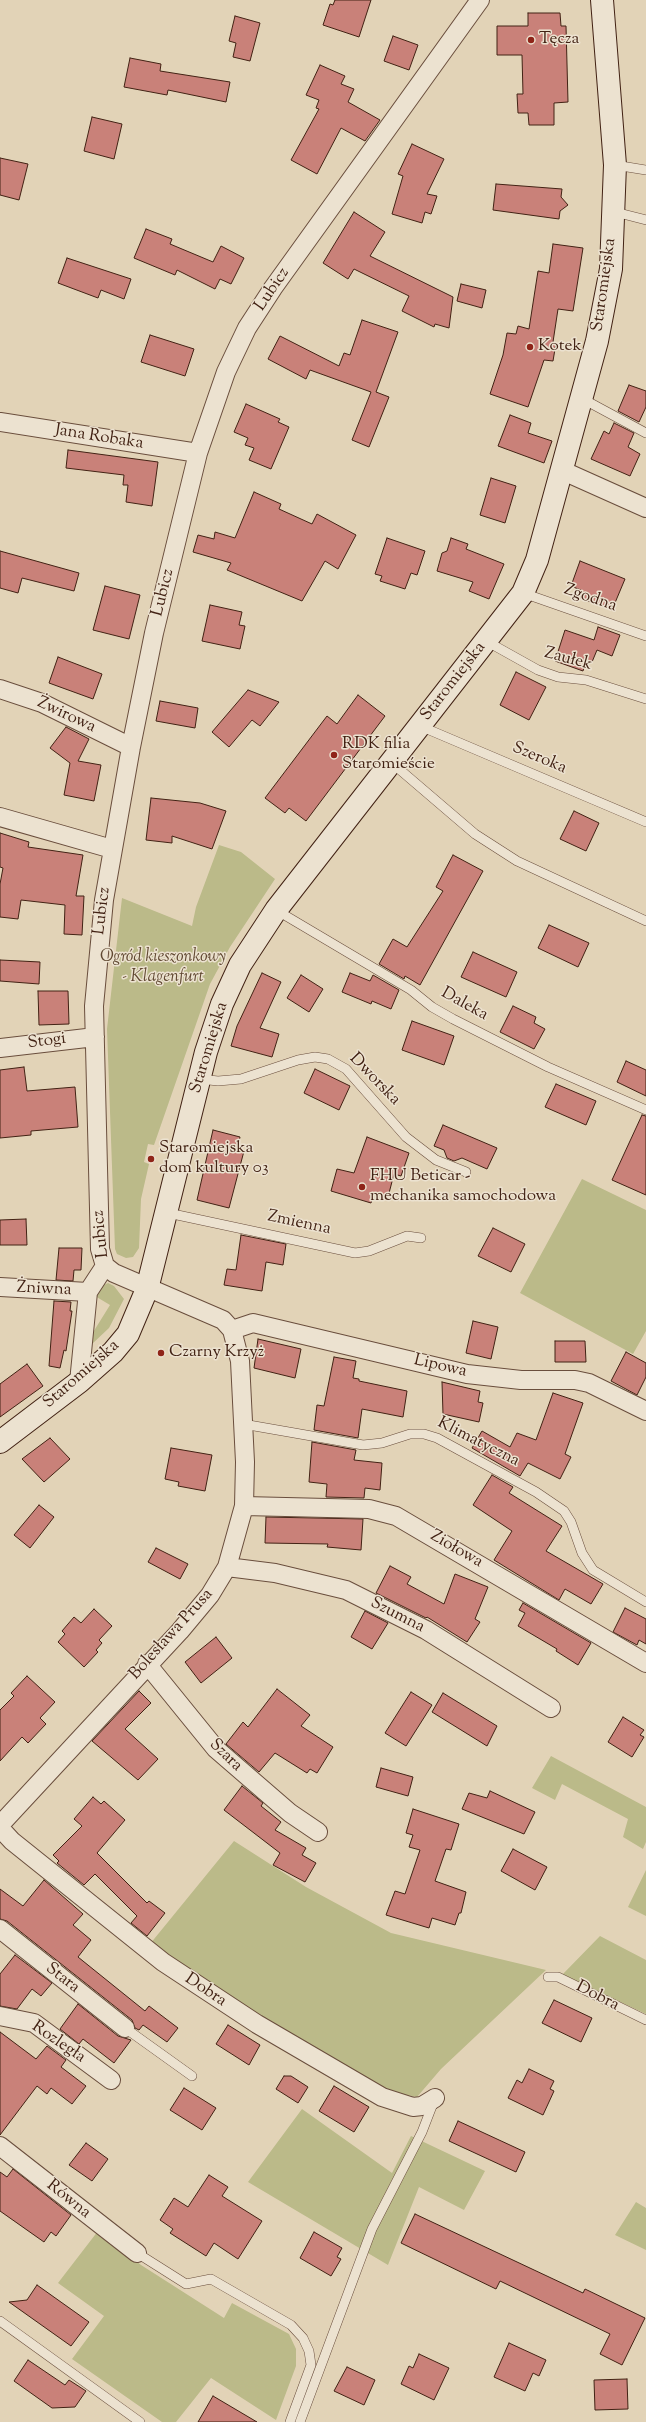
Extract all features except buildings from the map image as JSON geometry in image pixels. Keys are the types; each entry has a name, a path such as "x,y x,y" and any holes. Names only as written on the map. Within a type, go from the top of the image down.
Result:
{"street":[{"name":"Lubicz","path":"147,1289 114,1273 105,1266 100,1249 94,987 104,900 131,747 154,633 198,453 226,372 247,328 273,288 480,0"},
{"name":"Staromiejska","path":"0,1442 79,1382 113,1352 128,1334 147,1289 168,1213 206,1052 222,1004 240,966 276,910 523,593 537,560 597,341 611,269 615,165 602,0"},
{"name":"Jana Robaka","path":"0,422 198,453"},
{"path":"562,470 646,508"},
{"name":"Żwirowa","path":"0,689 42,703 131,747"},
{"path":"0,817 112,849"},
{"name":"Stogi","path":"0,1048 95,1037"},
{"name":"Lubicz","path":"79,1382 88,1292 105,1266"},
{"name":"Żniwna","path":"0,1287 88,1292"},
{"path":"147,1289 223,1320 232,1330"},
{"name":"Lipowa","path":"232,1330 253,1323 467,1374 521,1380 575,1380 589,1383 646,1411"},
{"name":"Bolesława Prusa","path":"0,1824 196,1613 220,1581 227,1567 244,1506 243,1424 240,1362 232,1330"},
{"name":"Ziołowa","path":"244,1506 369,1509 396,1516 646,1663"},
{"name":"Szumna","path":"227,1567 275,1573 346,1590 426,1630 551,1708"},
{"name":"Szara","path":"147,1664 216,1749 290,1813 318,1832"},
{"name":"Dobra","path":"0,1828 12,1840 163,1962 257,2024 382,2097 413,2107 422,2106 435,2098"},
{"name":"Stara","path":"0,1929 125,2028"},
{"name":"Rozległa","path":"0,2016 34,2024 112,2080"},
{"name":"Równa","path":"0,2146 137,2253"}],"lane":[{"path":"615,165 646,170"},
{"path":"614,212 646,220"},
{"path":"581,398 646,433"},
{"name":"Zgodna","path":"523,593 646,636"},
{"name":"Zaułek","path":"486,641 538,670 558,677 586,680 646,699"},
{"name":"Szeroka","path":"420,726 646,822"},
{"path":"392,763 476,834 518,861 646,921"},
{"name":"Daleka","path":"276,910 411,990 432,1008 548,1067 646,1110"},
{"name":"Dworska","path":"200,1079 218,1081 241,1079 298,1060 315,1057 328,1059 346,1069 406,1137 436,1160 466,1172"},
{"name":"Zmienna","path":"168,1213 355,1253 369,1251 407,1236 421,1238"},
{"name":"Klimatyczna","path":"243,1424 363,1445 382,1443 410,1434 424,1434 437,1438 536,1492 564,1511 571,1522 582,1553 593,1570 646,1602"},
{"name":"Dobra","path":"548,1977 558,1977 646,2020"},
{"path":"125,2028 192,2076"},
{"path":"300,2422 372,2229 422,2132 435,2098"},
{"path":"137,2253 186,2284 199,2280 211,2279 291,2325 303,2338 309,2351 311,2365 290,2422"},
{"path":"0,2321 140,2422"}],"green space":[{"name":"Ogród kieszonkowy - Klagenfurt","path":"219,845 241,852 275,879 230,947 210,984 154,1145 148,1144 144,1162 149,1164 141,1199 139,1248 133,1257 126,1258 117,1254 115,1249 107,1029 122,898 192,926 196,907"},
{"path":"582,1179 646,1210 646,1331 633,1354 520,1293"},
{"path":"108,1283 114,1286 124,1299 109,1328 91,1345 92,1334 110,1305 95,1296 100,1287"},
{"path":"551,1756 646,1807 646,1842 643,1849 623,1837 628,1819 562,1784 555,1800 532,1788"},
{"path":"234,1841 306,1887 391,1933 546,1970 441,2069 417,2097 386,2091 228,2001 150,1944"},
{"path":"646,1870 646,1916 628,1907"},
{"path":"600,1936 646,1960 646,2014 562,1975"},
{"path":"302,2109 392,2173 411,2136 485,2171 464,2210 419,2187 388,2265 248,2182"},
{"path":"636,2202 646,2208 646,2250 615,2235"},
{"path":"98,2231 141,2265 224,2318 232,2303 289,2334 296,2349 296,2366 276,2420 211,2378 176,2422 162,2422 72,2359 104,2316 58,2283"}],"place":[{"name":"Tęcza","path":"531,40"},
{"name":"Kotek","path":"530,347"},
{"name":"RDK filia Staromieście","path":"334,755"},
{"name":"Staromiejska dom kultury 03","path":"151,1159"},
{"name":"FHU Beticar - mechanika samochodowa","path":"362,1187"},
{"name":"Czarny Krzyż","path":"161,1353"}]}
